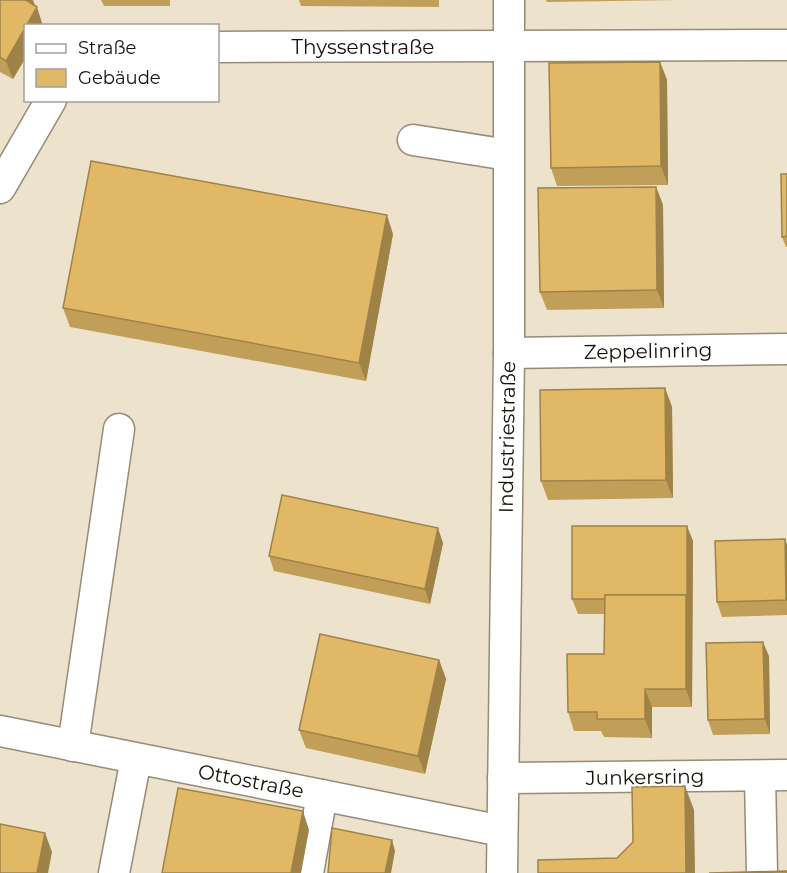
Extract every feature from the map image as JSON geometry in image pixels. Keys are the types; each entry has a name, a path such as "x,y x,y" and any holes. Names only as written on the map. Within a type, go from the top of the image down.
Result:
{"street":[{"name":"Industriestraße","path":"502,873 510,0"},
{"path":"509,47 787,45"},
{"name":"Thyssenstraße","path":"219,47 509,47"},
{"path":"0,188 50,102"},
{"path":"413,140 508,155"},
{"name":"Zeppelinring","path":"508,353 787,349"},
{"path":"73,746 119,429"},
{"name":"Ottostraße","path":"0,731 502,831"},
{"path":"114,873 136,759"},
{"path":"762,873 774,776"},
{"name":"Junkersring","path":"503,778 774,776"},
{"path":"308,873 322,795"}],"building":[{"path":"0,0 26,0 37,7 27,24 24,24 24,30 6,61 0,57"},
{"path":"660,62 661,166 551,168 549,63"},
{"path":"91,161 387,215 359,363 63,308"},
{"path":"781,174 787,174 787,236 782,237"},
{"path":"656,187 657,290 540,292 538,188"},
{"path":"665,388 666,480 541,481 540,390"},
{"path":"282,495 438,528 425,589 269,556"},
{"path":"572,526 687,526 687,598 686,595 605,595 605,599 572,599"},
{"path":"785,539 786,600 717,602 715,541"},
{"path":"605,595 686,595 686,689 645,689 645,719 597,719 597,712 568,712 567,654 604,654"},
{"path":"320,634 439,660 418,756 299,730"},
{"path":"763,642 765,719 708,720 706,643"},
{"path":"685,786 686,873 538,873 538,860 617,858 633,842 632,787"},
{"path":"178,788 303,811 291,873 162,873"},
{"path":"0,824 45,833 37,873 0,873"},
{"path":"332,828 392,840 385,873 328,873"},
{"path":"787,871 787,873 709,873"}]}
